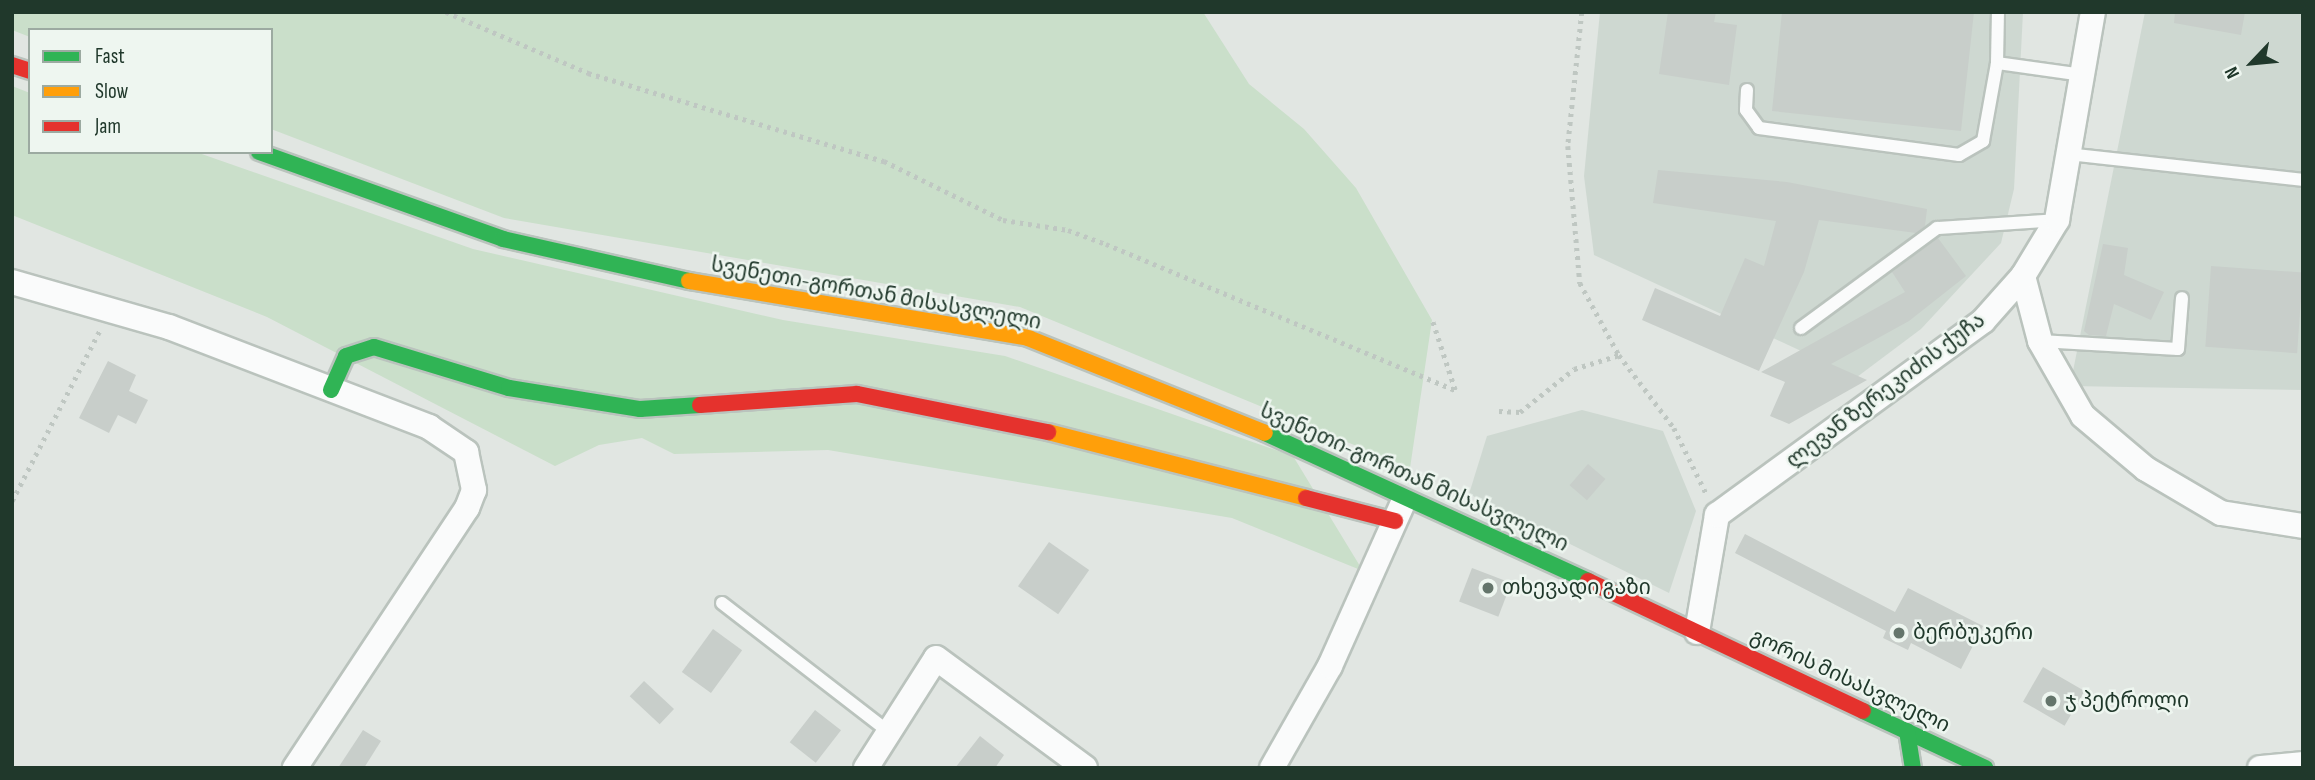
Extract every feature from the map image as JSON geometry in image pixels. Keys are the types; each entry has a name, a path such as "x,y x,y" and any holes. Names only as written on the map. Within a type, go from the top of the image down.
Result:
{"main road":[{"name":"სვენეთი-გორთან მისასვლელი","path":"265,154 503,239 759,297 1028,338 1406,495 1697,632"},
{"path":"331,390 346,356 374,347 509,388 640,409 857,394 1045,431 1395,521"},
{"name":"გორის მისასვლელი","path":"1697,632 1985,768"},
{"path":"1907,731 1913,768"}],"street":[{"name":"ლევან ზერეკიძის ქუჩა","path":"1717,515 1983,321 2023,276 2057,220 2093,12"},
{"path":"2023,276 2040,341 2082,415 2146,469 2221,513 2303,526"},
{"path":"12,282 110,310 331,390 429,427 466,452 474,491 295,768"},
{"path":"1272,768 1330,666 1406,495"},
{"path":"1697,632 1717,515"},
{"path":"866,768 936,657 1085,768"},
{"path":"2260,768 2303,764"}],"lane":[{"path":"1746,90 1746,110 1759,128 1959,155 1983,141 1997,63 1998,12"},
{"path":"1997,63 2082,75"},
{"path":"2068,154 2303,180"},
{"path":"1801,328 1937,228 2057,220"},
{"path":"2040,341 2178,349 2182,298"},
{"path":"722,603 889,732"}],"path":[{"path":"446,12 588,73 884,161 1003,220 1068,230 1107,244 1455,390 1432,320"},
{"path":"1582,12 1568,146 1580,283 1619,355 1674,428 1717,515"},
{"path":"12,501 110,310"},
{"path":"1499,411 1520,412 1574,369 1619,355"}],"shaded area":[{"path":"1600,12 2023,12 2014,189 2001,243 1921,329 1857,377 1594,255 1584,176"},
{"path":"2145,12 2303,12 2303,390 2070,386"},
{"path":"1582,410 1663,431 1696,511 1669,593 1469,494 1487,436"}],"green space":[{"path":"12,12 1203,12 1249,84 1304,129 1356,188 1432,320 1410,468 1020,307 504,218 273,130 273,28 28,28 28,36 12,30"},
{"path":"12,86 28,92 28,154 202,154 473,249 783,320 1005,356 1293,456 1363,571 1232,518 828,450 674,454 642,438 599,445 555,466 267,317 12,215"}],"building":[{"path":"1668,12 1716,12 1714,22 1737,25 1729,85 1659,74"},
{"path":"1782,12 1974,12 1961,131 1772,111"},
{"path":"2175,12 2245,12 2241,35 2174,23"},
{"path":"1658,170 1787,182 1927,209 1925,226 1916,233 1819,220 1804,272 1759,371 1642,320 1655,288 1720,316 1745,258 1764,266 1776,221 1653,203"},
{"path":"1938,238 1966,276 1909,321 1831,364 1867,380 1789,424 1770,416 1785,382 1761,372 1905,292 1892,272"},
{"path":"2103,244 2128,248 2124,275 2164,292 2151,320 2114,304 2106,336 2089,335 2084,331"},
{"path":"2211,266 2303,272 2297,353 2205,347"},
{"path":"108,361 136,375 129,391 148,400 136,424 118,415 109,433 79,418"},
{"path":"1588,464 1605,479 1587,500 1570,485"},
{"path":"1745,534 1895,612 1908,588 1983,626 1961,669 1911,643 1908,650 1883,638 1886,631 1735,553"},
{"path":"1049,542 1089,570 1058,614 1018,586"},
{"path":"1472,568 1511,583 1498,617 1459,602"},
{"path":"713,629 742,650 711,693 682,672"},
{"path":"2043,667 2085,691 2065,726 2023,702"},
{"path":"644,681 674,709 660,724 630,696"},
{"path":"815,710 841,730 816,763 790,742"},
{"path":"363,730 381,741 364,768 338,768"},
{"path":"980,736 1004,755 995,768 955,768"}],"traffic: fast":[{"path":"265,154 503,239 689,281"},
{"path":"331,390 346,356 374,347 509,388 640,409 700,405"},
{"path":"1265,433 1588,581"},
{"path":"1863,711 1985,768"},
{"path":"1907,731 1913,768"}],"traffic: slow":[{"path":"689,281 1028,338 1265,433"},
{"path":"1048,432 1306,498"}],"traffic: jam":[{"path":"12,65 28,70"},
{"path":"700,405 857,394 1048,432"},
{"path":"1306,498 1395,521"},
{"path":"1588,581 1863,711"}],"place":[{"name":"თხევადი გაზი","path":"1488,588"},
{"name":"ბერბუკერი","path":"1899,633"},
{"name":"ჯ პეტროლი","path":"2051,701"}]}
